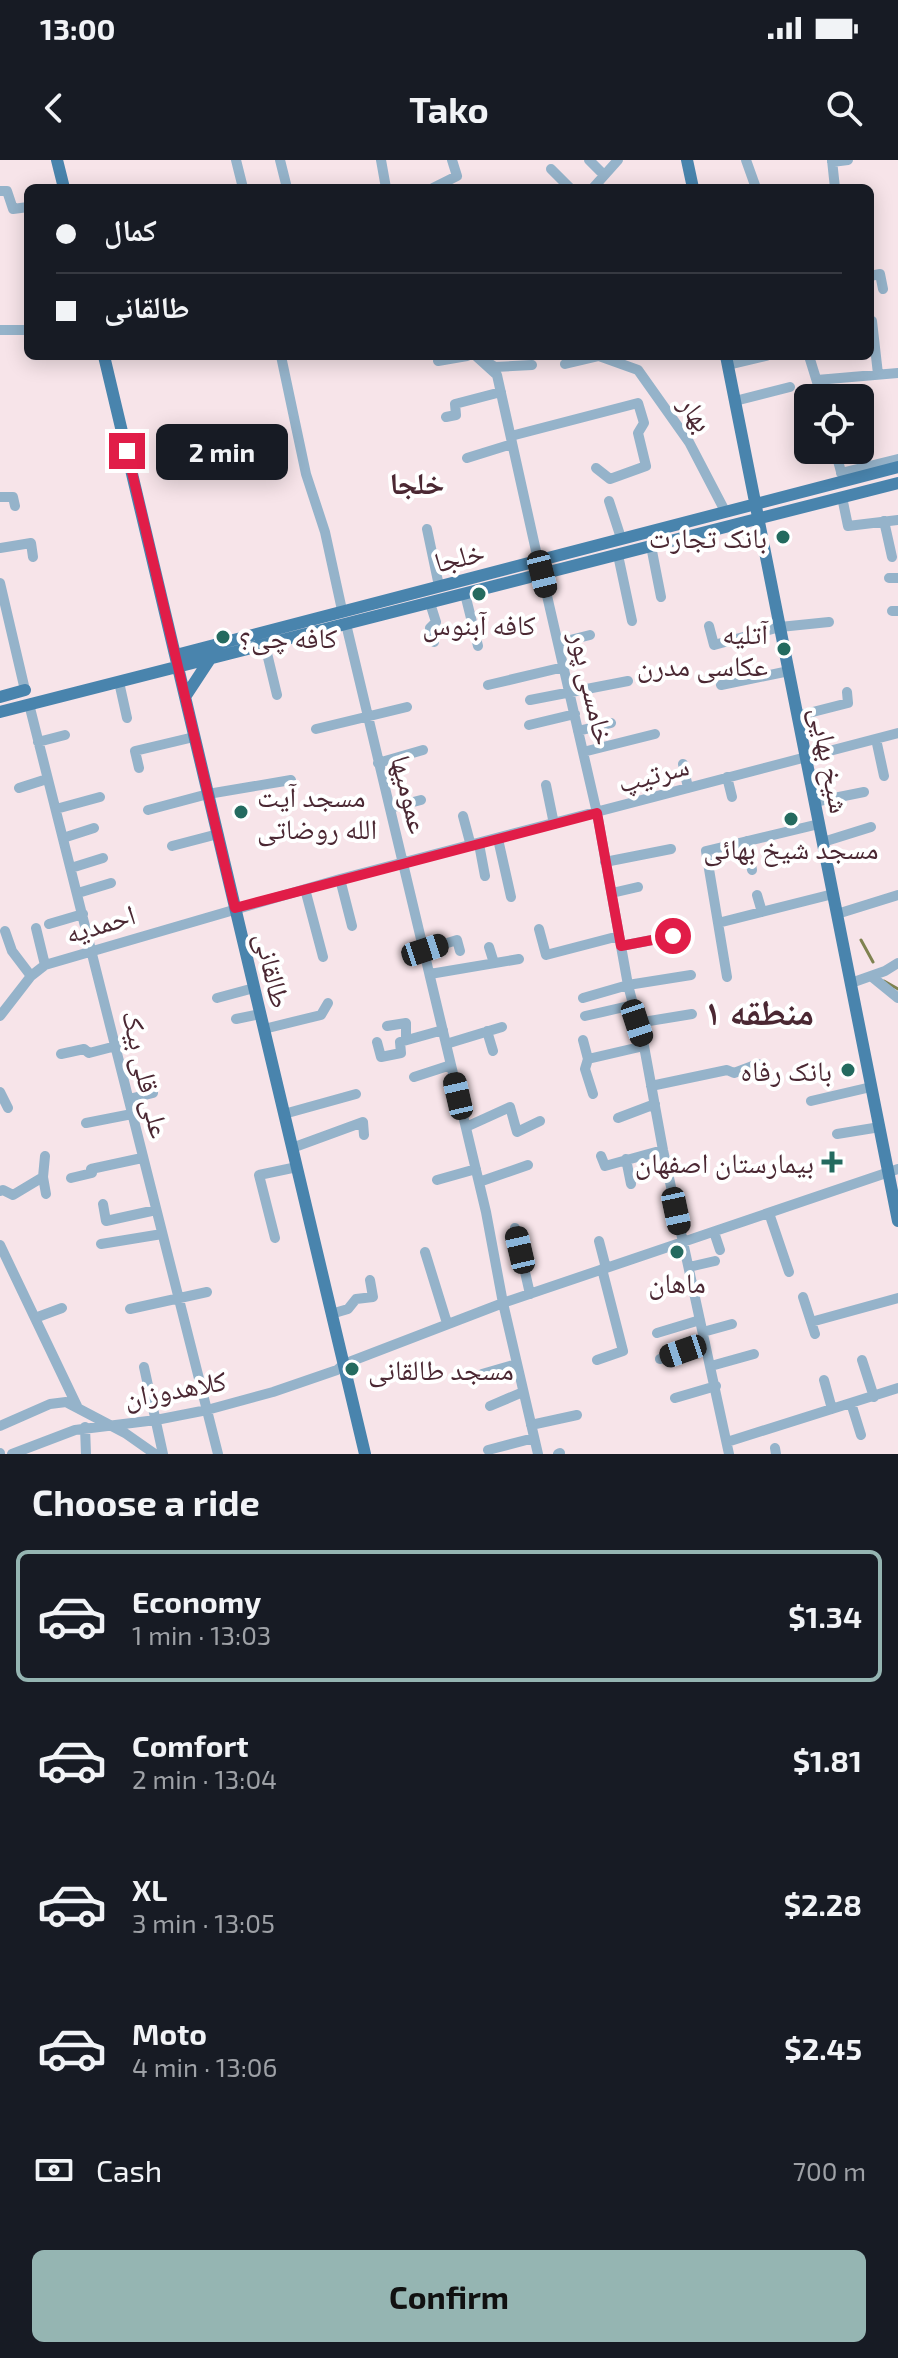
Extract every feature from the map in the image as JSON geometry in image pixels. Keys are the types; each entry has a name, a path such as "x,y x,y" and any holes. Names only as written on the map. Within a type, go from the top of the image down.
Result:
{"main road":[{"path":"57,160 63,184"},
{"path":"687,160 692,184"},
{"name":"طالقانی","path":"105,360 365,1454"},
{"name":"شیخ بهایی","path":"727,360 871,1087 893,1170 898,1221"},
{"name":"خلجا","path":"222,649 265,645 465,594 538,560 755,503 842,476 898,467"},
{"name":"خلجا","path":"0,712 119,682 342,610 439,586 542,574 898,483"},
{"path":"689,520 693,535"},
{"path":"169,629 173,635 208,652 185,697"},
{"path":"0,697 25,690"}],"street":[{"path":"236,160 242,184"},
{"path":"280,160 286,184"},
{"path":"381,160 385,184"},
{"path":"448,184 457,176 452,160"},
{"path":"589,160 604,175"},
{"path":"596,184 618,160"},
{"path":"746,160 755,184"},
{"path":"835,184 832,161 848,160"},
{"path":"551,169 566,184"},
{"path":"0,191 7,191 13,209 24,208"},
{"path":"874,275 880,274 883,289"},
{"path":"0,330 24,330"},
{"path":"874,339 878,374"},
{"path":"282,360 306,474 325,532 342,610"},
{"path":"438,361 444,360"},
{"path":"480,360 497,375 538,560"},
{"path":"483,360 495,367 532,365"},
{"name":"بهار","path":"565,364 582,360"},
{"name":"بهار","path":"610,360 638,370 689,442 725,511"},
{"path":"810,360 818,384"},
{"path":"817,380 898,373"},
{"path":"735,401 790,387"},
{"path":"446,417 456,415 455,404 501,392"},
{"path":"467,458 511,440 638,403 644,423 638,433 646,466 610,479 596,468"},
{"path":"839,464 842,476 898,459"},
{"path":"0,497 13,497 15,506"},
{"path":"842,497 848,526 898,520"},
{"path":"609,501 621,538"},
{"path":"884,521 892,557"},
{"path":"427,529 439,586"},
{"path":"0,548 31,543 33,557"},
{"path":"651,546 661,597"},
{"path":"618,555 632,621"},
{"name":"خامسی پور","path":"542,574 597,813 628,985 644,1046 663,1150 729,1454"},
{"path":"0,583 25,690"},
{"path":"465,594 478,646"},
{"path":"430,603 436,622 430,628 434,642"},
{"path":"709,626 714,645 780,627 829,622"},
{"name":"عمومیها","path":"346,624 476,1169 538,1454"},
{"path":"558,643 590,635"},
{"path":"265,645 277,695"},
{"path":"488,685 564,667"},
{"path":"721,685 789,671"},
{"path":"530,700 628,681"},
{"path":"119,682 127,718"},
{"path":"797,716 848,703 847,692"},
{"name":"علی قلی بیک","path":"29,704 218,1454"},
{"path":"316,729 407,707"},
{"path":"529,725 575,714"},
{"path":"578,731 611,723"},
{"name":"سرتیپ","path":"235,908 898,733"},
{"path":"583,752 655,734"},
{"path":"38,742 65,735"},
{"path":"135,765 135,751 194,737"},
{"path":"876,739 884,776"},
{"path":"378,763 423,750"},
{"path":"683,764 688,788"},
{"path":"727,777 732,797"},
{"path":"19,788 47,779"},
{"path":"148,810 208,794 291,780"},
{"path":"546,785 554,824"},
{"path":"814,802 864,792"},
{"path":"56,809 100,797"},
{"path":"390,808 421,800"},
{"path":"463,816 485,876"},
{"path":"727,977 706,851 819,824"},
{"path":"823,842 871,827"},
{"path":"63,838 94,828"},
{"path":"172,846 218,834"},
{"path":"498,839 511,897"},
{"path":"747,841 752,870"},
{"path":"605,862 671,849"},
{"path":"71,868 103,858"},
{"path":"340,879 352,926"},
{"path":"78,893 111,883"},
{"path":"612,893 638,887"},
{"path":"305,889 323,957"},
{"path":"718,923 833,894"},
{"path":"757,895 762,912"},
{"path":"837,914 898,895"},
{"name":"احمدیه","path":"0,1016 31,976 45,965 235,908"},
{"path":"49,924 83,914"},
{"path":"36,928 45,965"},
{"path":"539,929 546,955 620,941 673,936"},
{"path":"5,931 12,951 31,976"},
{"path":"425,950 457,940 460,951"},
{"path":"489,947 494,963"},
{"path":"430,974 519,959"},
{"path":"851,983 898,963"},
{"path":"885,971 898,979"},
{"path":"583,998 628,985 691,975"},
{"path":"871,976 898,998"},
{"path":"217,998 254,988"},
{"path":"264,1029 321,1015 328,1003"},
{"path":"585,1016 633,1005"},
{"path":"236,1019 260,1014"},
{"path":"637,1023 692,1014"},
{"path":"387,1026 406,1023 406,1039"},
{"path":"446,1044 502,1027"},
{"path":"377,1042 381,1057 401,1053 400,1042 406,1039 443,1030"},
{"path":"487,1031 493,1051"},
{"path":"583,1040 588,1059 585,1069 593,1094"},
{"path":"61,1054 84,1049 89,1053 116,1046"},
{"path":"588,1059 644,1046"},
{"path":"651,1086 727,1070 734,1073 758,1064 763,1071"},
{"path":"414,1077 451,1065"},
{"path":"811,1101 871,1087"},
{"path":"0,1092 8,1108"},
{"path":"129,1099 153,1093"},
{"path":"284,1114 356,1094"},
{"path":"618,1118 655,1104"},
{"path":"466,1127 510,1107 517,1132 540,1121"},
{"path":"86,1123 132,1114"},
{"path":"292,1148 363,1122 364,1135"},
{"path":"837,1134 880,1127"},
{"path":"601,1156 605,1166 663,1150"},
{"path":"45,1156 43,1177 46,1194"},
{"path":"71,1178 92,1173 91,1169 142,1158"},
{"path":"626,1159 631,1184"},
{"path":"479,1182 528,1165"},
{"path":"275,1238 259,1175 297,1167"},
{"path":"437,1180 476,1169"},
{"name":"کلاهدوزان","path":"12,1454 85,1427 156,1420 273,1392 337,1370 344,1364 447,1323 893,1170"},
{"path":"0,1191 13,1195 43,1177"},
{"path":"103,1204 106,1221 156,1210"},
{"path":"769,1213 789,1272"},
{"path":"515,1228 530,1294"},
{"path":"689,1267 717,1256 714,1232"},
{"path":"101,1244 162,1234"},
{"path":"597,1360 623,1351 599,1241"},
{"path":"0,1245 5,1268 35,1318 77,1406"},
{"path":"425,1252 447,1323"},
{"path":"331,1314 348,1309 356,1299 373,1297 370,1280"},
{"path":"130,1309 207,1292"},
{"path":"803,1297 815,1334"},
{"path":"811,1322 898,1298"},
{"path":"35,1318 62,1308"},
{"path":"657,1333 703,1332 732,1324"},
{"path":"660,1359 703,1332"},
{"path":"711,1366 754,1354"},
{"path":"862,1360 874,1397"},
{"path":"482,1374 517,1364"},
{"path":"144,1367 163,1454"},
{"path":"824,1380 832,1409"},
{"path":"675,1398 716,1386"},
{"path":"727,1442 898,1388"},
{"path":"490,1406 523,1392"},
{"path":"0,1426 50,1404 66,1402 125,1433 155,1454"},
{"path":"851,1403 861,1435"},
{"path":"531,1425 577,1415"},
{"path":"85,1427 86,1454"},
{"path":"488,1450 534,1438"}],"waterway":[{"path":"861,940 873,962"},
{"path":"884,981 898,989"}],"place":[{"name":"بانک تجارت","path":"783,537"},
{"name":"کافه آبنوس","path":"479,594"},
{"name":"کافه چی؟","path":"223,637"},
{"name":"آتلیه عکاسی مدرن","path":"784,649"},
{"name":"مسجد آیت الله روضاتی","path":"241,812"},
{"name":"مسجد شیخ بهائی","path":"791,819"},
{"name":"بانک رفاه","path":"848,1070"},
{"name":"بیمارستان اصفهان","path":"832,1162"},
{"name":"ماهان","path":"677,1252"},
{"name":"مسجد طالقانی","path":"352,1369"}],"district":[{"name":"خلجا","path":"417,482"},
{"name":"منطقه ۱","path":"759,1010"}],"route":[{"path":"127,451 235,908 597,813 621,946 673,936"}]}
